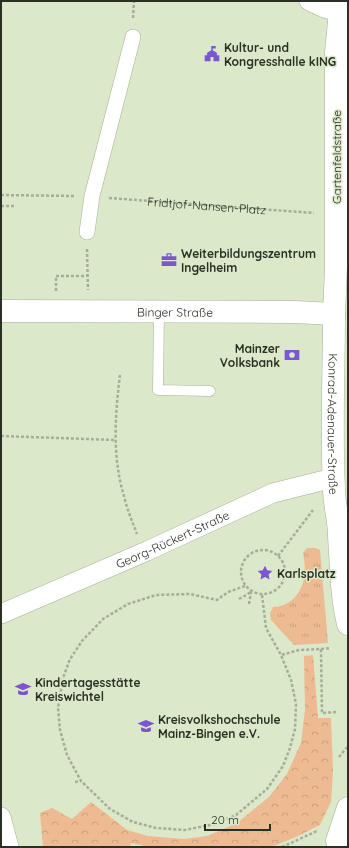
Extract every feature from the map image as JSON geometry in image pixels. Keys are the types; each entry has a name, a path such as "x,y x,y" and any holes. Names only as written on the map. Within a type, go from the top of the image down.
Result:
{"main road":[{"name":"Gartenfeldstraße","path":"341,314 336,260 336,52 343,9"},
{"name":"Binger Straße","path":"1,310 341,314"},
{"name":"Konrad-Adenauer-Straße","path":"341,314 332,456 341,479 339,535 340,566 348,624"},
{"name":"Konrad-Adenauer-Straße","path":"339,535 348,557"},
{"path":"332,839 348,808"}],"street":[{"path":"309,1 324,8 343,9"},
{"path":"87,232 92,196 133,37"},
{"name":"Georg-Rückert-Straße","path":"1,614 147,551 273,493 341,479"},
{"path":"1,817 9,847"}],"lane":[{"path":"159,311 158,390 210,390"}],"path":[{"name":"Fridtjof-Nansen-Platz","path":"1,195 92,196 320,213"},
{"path":"1,206 14,206"},
{"path":"55,311 56,276 87,276 87,248"},
{"path":"120,375 117,399 116,454 123,494 137,536 147,551"},
{"path":"1,436 116,440"},
{"path":"278,556 314,508"},
{"path":"258,550 272,552 278,556 283,562 285,569 285,577 282,584 277,590 270,593 262,595 251,592 245,586 240,572 245,558 258,550"},
{"path":"245,586 228,592 217,600 190,594 156,595 128,604 102,619 82,641 70,659 63,678 58,708 60,730 67,755 81,781 110,809 133,822 156,828 185,830 215,824 236,815 267,789 283,766 295,729 296,704 292,680 281,655 266,628 262,595"},
{"path":"239,599 251,592"},
{"path":"249,604 251,592"},
{"path":"281,655 299,650 332,648"},
{"path":"321,649 322,713 337,712"},
{"path":"339,757 348,746"},
{"path":"75,782 81,781"},
{"path":"282,847 316,832 332,839"}],"green space":[{"path":"307,548 315,548 320,550 328,643 294,645 271,620 270,614 273,607 286,604 292,600 301,588 305,568 303,553"},
{"path":"313,655 318,718 331,718 333,771 331,802 320,825 271,847 149,847 131,843 130,847 43,847 40,813 52,808 72,819 91,802 127,830 148,836 184,839 207,836 237,823 269,797 287,774 301,743 305,710 304,656"}],"place":[{"name":"Kultur- und Kongresshalle kING","path":"212,54"},
{"name":"Weiterbildungszentrum Ingelheim","path":"169,260"},
{"name":"Mainzer Volksbank","path":"292,355"},
{"name":"Karlsplatz","path":"265,573"},
{"name":"Kindertagesstätte Kreiswichtel","path":"23,689"},
{"name":"Kreisvolkshochschule Mainz-Bingen e.V.","path":"146,726"}]}
